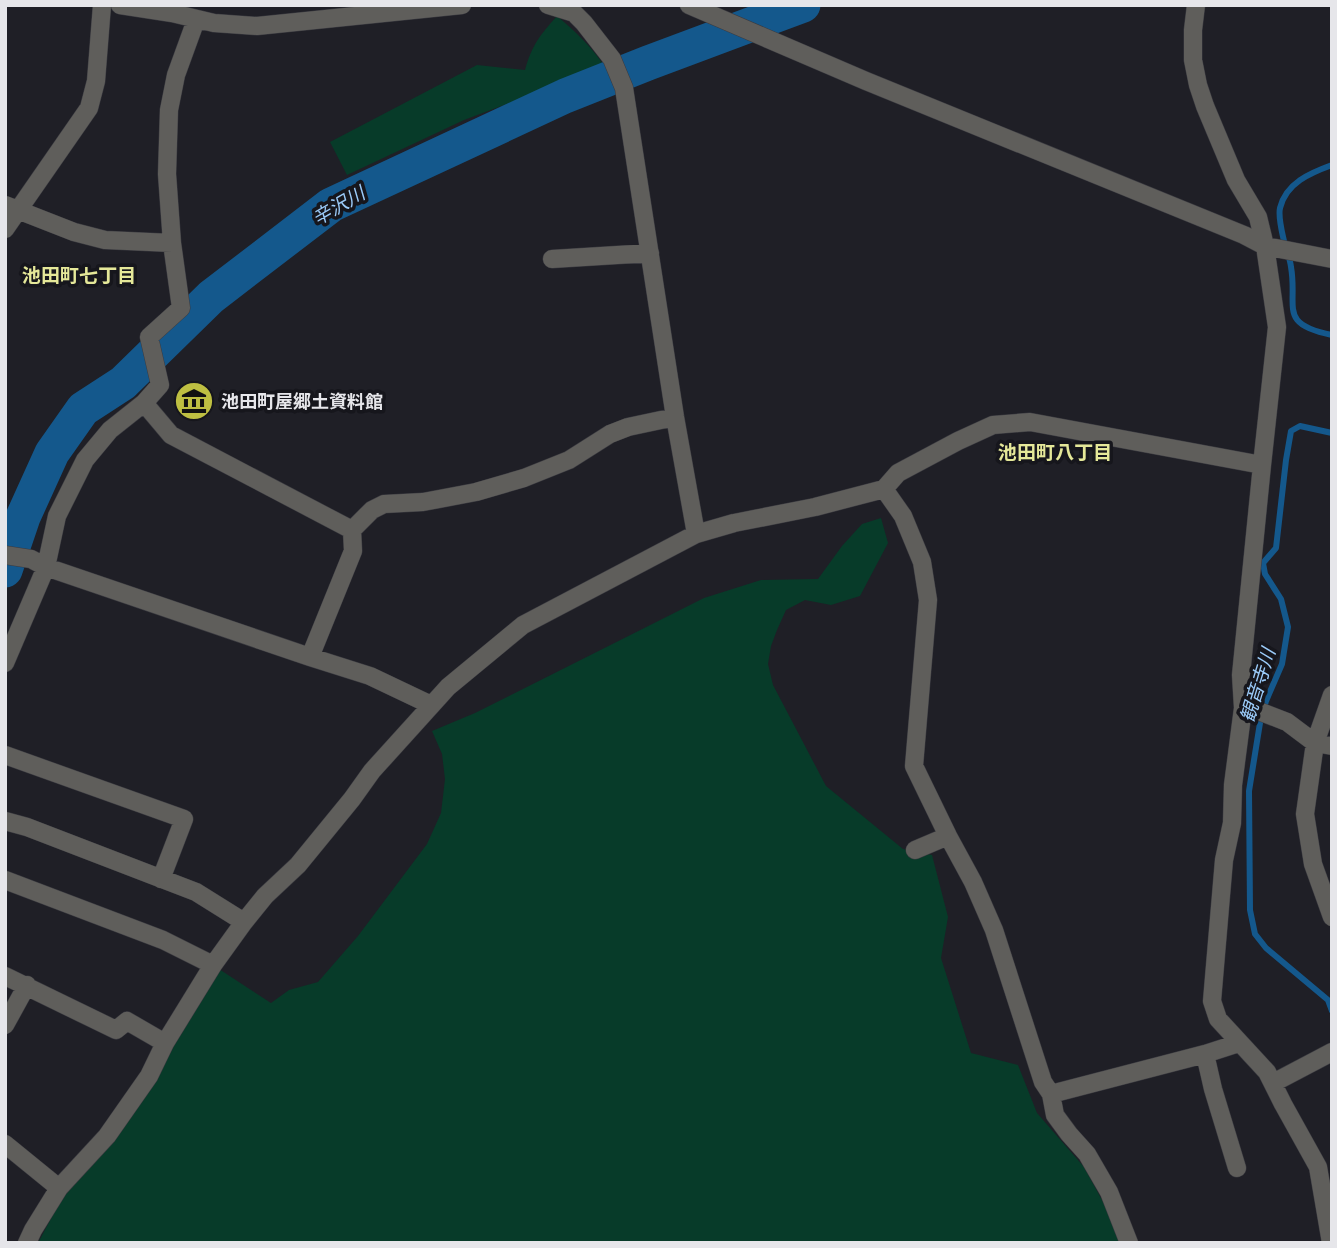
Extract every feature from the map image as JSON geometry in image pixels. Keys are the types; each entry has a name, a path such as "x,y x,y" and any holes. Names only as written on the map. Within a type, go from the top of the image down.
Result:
{"street":[{"path":"5,229 12,207 31,194 89,108 96,81 102,5"},
{"path":"120,5 215,23 257,26 398,8 462,5"},
{"path":"548,5 576,9 612,59 624,88 696,534"},
{"path":"689,5 1280,250 1332,259"},
{"path":"1196,5 1194,60 1205,106 1236,180 1280,250 1277,327 1241,675 1255,710 1233,785 1232,823 1224,860 1212,1001 1218,1019 1267,1072 1318,1167 1331,1243"},
{"path":"5,663 57,516 85,460 110,430 144,403 160,385 149,337 181,308 172,243 167,174 169,110 176,75 196,20"},
{"path":"12,207 74,232 105,240 172,243"},
{"path":"552,259 650,253"},
{"path":"144,403 171,435 352,530"},
{"path":"310,657 353,551 352,530 372,510 384,504 476,492 524,478 569,460 628,427 675,417"},
{"path":"27,1243 60,1188 107,1136 149,1076 165,1043 213,965 265,895 298,865 372,771 448,687 523,625 696,534 884,489 898,473 993,425 1030,422 1262,465"},
{"path":"884,489 903,516 922,562 928,600 914,766 973,882 994,930 1043,1082 1051,1094 1055,1115 1087,1154 1109,1192 1129,1243"},
{"path":"5,555 39,563 370,676 431,705"},
{"path":"1332,695 1323,745 1305,814 1313,864 1332,917"},
{"path":"1255,710 1287,722 1323,745"},
{"path":"5,755 184,819 160,879"},
{"path":"5,821 195,892 244,922"},
{"path":"915,850 948,836"},
{"path":"5,880 163,940 213,965"},
{"path":"5,976 116,1030 127,1021 165,1043"},
{"path":"5,1025 27,985"},
{"path":"1051,1094 1239,1043"},
{"path":"1273,1083 1332,1052"},
{"path":"1205,1054 1237,1168"},
{"path":"5,1144 60,1188"}],"green space":[{"path":"557,16 583,40 605,67 464,120 347,175 330,142 477,65 525,70 537,41"},
{"path":"881,518 888,543 860,596 831,605 805,600 786,610 771,646 768,664 773,685 826,786 903,849 932,855 948,917 941,958 971,1053 1018,1065 1037,1113 1084,1167 1115,1224 1121,1243 38,1243 64,1194 219,969 271,1003 289,990 318,982 358,936 427,844 441,813 445,779 442,754 432,731 475,713 704,598 761,580 818,579 862,524"}],"waterway":[{"name":"辛沢川","path":"5,570 23,517 52,453 83,409 123,383 211,297 331,205 565,96 803,5"},
{"name":"観音寺川","path":"1332,165 1307,176 1293,186 1283,199 1279,216 1293,281 1293,303 1297,319 1315,331 1332,335"},
{"name":"観音寺川","path":"1332,433 1300,426 1291,431 1276,548 1263,563 1265,574 1281,599 1288,627 1282,664 1260,723 1249,791 1250,910 1255,934 1266,948 1328,1000 1332,1011"}],"place":[{"name":"池田町屋郷土資料館","path":"194,401"}],"district":[{"name":"池田町七丁目","path":"79,274"},
{"name":"池田町八丁目","path":"1055,451"}]}
